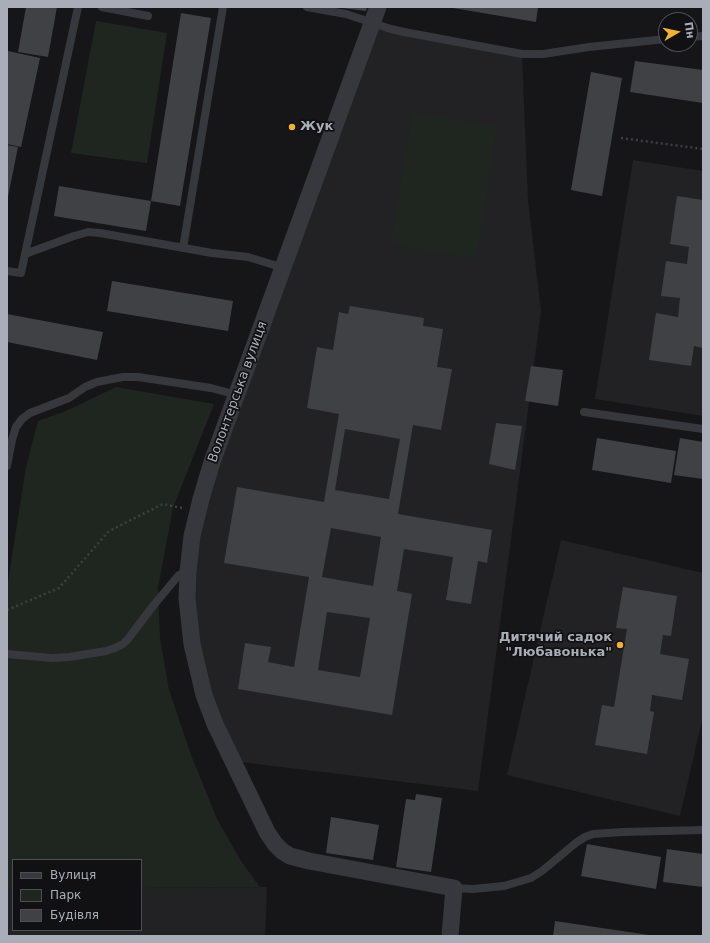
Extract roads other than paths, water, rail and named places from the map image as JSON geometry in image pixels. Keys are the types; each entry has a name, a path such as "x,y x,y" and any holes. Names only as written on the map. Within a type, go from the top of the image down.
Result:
{"street":[{"name":"Волонтерська вулиця","path":"375,15 212,462 192,536 187,598 192,638 204,695 215,724 274,844 290,856 309,861 454,888"},
{"path":"450,936 454,888"}],"lane":[{"path":"7,271 21,273 78,7"},
{"path":"102,7 148,16"},
{"path":"183,248 223,7"},
{"path":"307,7 346,14 375,15 404,32 532,55 658,40"},
{"path":"25,254 88,232 212,253 248,257 284,268"},
{"path":"7,466 16,427 22,419 30,413 69,398 85,387 97,382 123,377 138,377 211,388 237,395"},
{"path":"584,412 703,429"},
{"path":"7,654 52,658 69,657 106,651 119,646 128,639 178,576 188,572"},
{"path":"454,888 504,886 531,878 542,871 577,842 593,834 703,830"}],"place":[{"name":"Жук","path":"292,127"},
{"name":"Дитячий садок \"Любавонька\"","path":"620,645"}]}
